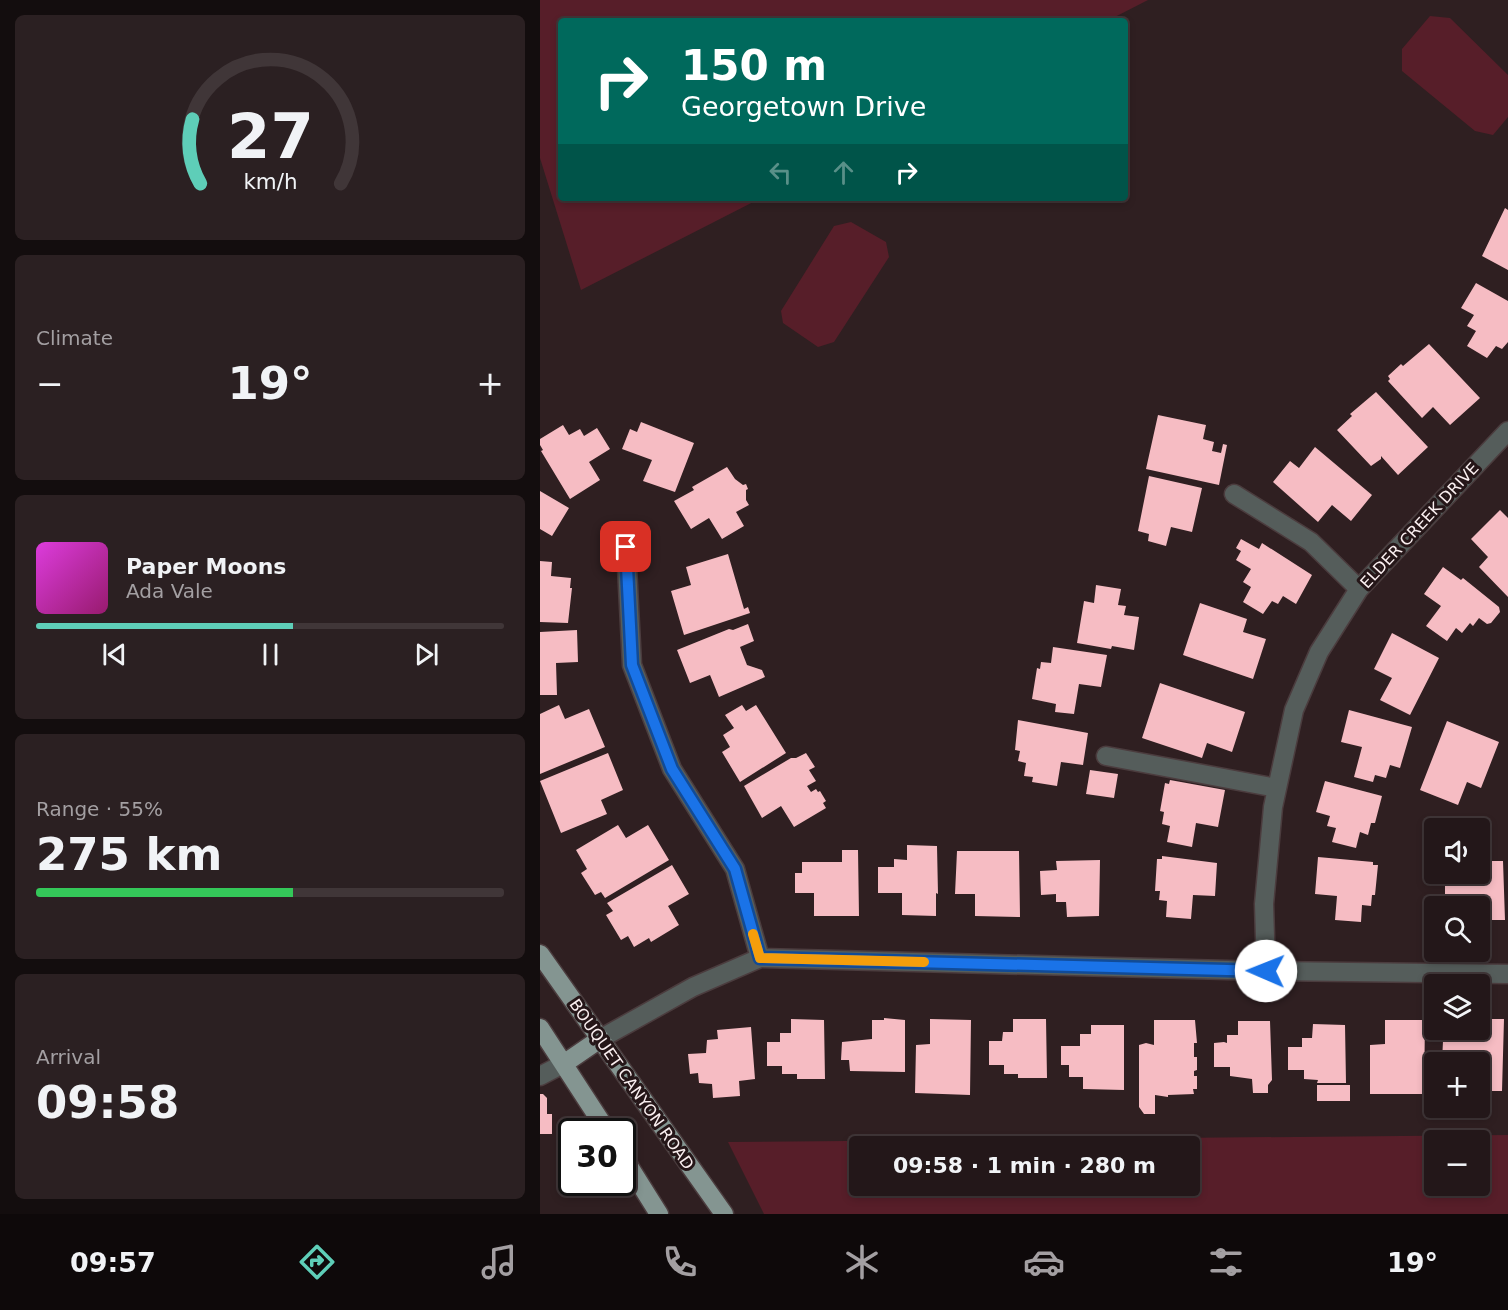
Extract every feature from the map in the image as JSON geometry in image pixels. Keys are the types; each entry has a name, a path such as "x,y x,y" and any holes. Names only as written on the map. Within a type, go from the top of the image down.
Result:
{"main road":[{"name":"BOUQUET CANYON ROAD","path":"540,954 724,1214"},
{"path":"540,1028 599,1118"},
{"path":"565,1063 600,1039"},
{"path":"636,1177 659,1214"}],"street":[{"name":"ELDER CREEK DRIVE","path":"1266,971 1264,904 1273,807 1294,710 1319,652 1359,589 1508,431"},
{"path":"1234,494 1311,542 1359,589"},
{"path":"626,547 632,665 672,769 735,869 760,958"},
{"path":"1106,756 1277,788"},
{"path":"600,1039 693,987 760,958 1266,971 1508,974"},
{"path":"540,1076 565,1063"}],"shaded area":[{"path":"540,0 1148,0 1113,18 558,18 558,201 755,201 581,290 540,158"},
{"path":"1430,16 1450,18 1508,75 1508,117 1493,135 1475,131 1402,71 1402,49"},
{"path":"851,222 886,242 889,257 834,342 818,347 783,323 781,311 834,226"},
{"path":"1490,1135 1508,1135 1508,1214 764,1214 728,1142 849,1141 849,1196 1200,1196 1200,1138 1424,1136 1424,1196 1490,1196"}],"building":[{"path":"1505,208 1508,210 1508,270 1482,256"},
{"path":"1476,283 1508,301 1508,342 1502,349 1496,346 1487,358 1467,346 1476,331 1467,326 1474,315 1461,308"},
{"path":"1429,344 1480,398 1450,425 1433,407 1422,418 1388,381 1390,379 1388,376 1401,364 1403,366"},
{"path":"1376,392 1428,447 1398,475 1381,456 1381,459 1371,466 1337,430 1352,416 1350,414"},
{"path":"1158,415 1206,425 1203,439 1214,442 1212,451 1221,453 1223,444 1227,445 1219,485 1146,469"},
{"path":"641,422 694,443 675,492 643,481 652,460 622,449 630,429 637,432"},
{"path":"563,425 569,435 580,429 584,436 597,428 610,449 589,462 600,480 570,499 541,451 543,450 540,445 540,439"},
{"path":"1315,447 1372,495 1351,521 1332,505 1318,522 1273,482 1290,461 1299,468"},
{"path":"727,467 735,479 743,485 746,484 748,489 746,500 749,505 736,512 744,526 722,539 709,518 691,529 674,501 694,490 692,487"},
{"path":"1149,476 1202,488 1192,532 1171,527 1166,546 1148,541 1149,534 1138,531"},
{"path":"540,491 569,508 552,536 540,529"},
{"path":"1500,510 1508,518 1508,597 1479,567 1488,557 1471,539"},
{"path":"1241,539 1259,549 1262,543 1312,575 1296,604 1283,596 1278,604 1272,601 1263,614 1243,602 1251,587 1243,582 1251,569 1236,560 1241,551 1236,548"},
{"path":"728,554 744,609 748,607 750,613 684,635 671,591 691,585 686,567"},
{"path":"540,561 552,562 551,576 571,578 568,623 540,622"},
{"path":"1443,567 1461,580 1463,578 1499,607 1500,612 1491,623 1487,624 1479,618 1473,626 1470,623 1462,633 1456,628 1447,641 1426,626 1441,606 1424,594"},
{"path":"1096,585 1121,589 1118,605 1126,606 1124,615 1139,617 1134,650 1112,646 1111,649 1077,643 1084,601 1094,603"},
{"path":"1200,603 1247,619 1243,632 1266,639 1253,679 1183,655"},
{"path":"748,624 754,641 740,647 747,665 762,670 765,677 719,697 710,675 690,683 677,650 729,629 733,630"},
{"path":"577,630 578,662 556,663 557,695 540,695 540,632"},
{"path":"1392,633 1439,658 1410,715 1380,700 1392,678 1374,669"},
{"path":"1053,647 1107,655 1101,687 1079,684 1074,714 1055,712 1056,704 1032,699 1037,668 1040,669 1041,662 1051,663"},
{"path":"1160,683 1245,712 1232,752 1207,743 1202,758 1142,738"},
{"path":"559,705 565,719 589,709 605,747 540,774 540,714"},
{"path":"742,705 746,711 756,705 786,753 740,782 722,752 730,747 723,735 734,728 725,715"},
{"path":"1349,710 1412,727 1400,768 1390,765 1386,778 1375,775 1373,782 1354,777 1362,747 1341,742"},
{"path":"1018,720 1088,733 1083,765 1061,762 1057,786 1032,782 1033,777 1024,776 1026,763 1018,761 1020,751 1015,750"},
{"path":"1447,721 1499,742 1481,788 1467,782 1458,805 1420,790"},
{"path":"608,753 623,790 601,800 607,814 561,833 540,781"},
{"path":"806,753 815,767 809,770 816,781 807,786 811,792 816,789 820,791 826,801 823,803 826,808 794,827 781,806 762,818 744,786 791,758"},
{"path":"1090,770 1118,774 1114,798 1086,794"},
{"path":"1170,780 1225,790 1218,827 1196,823 1192,847 1167,842 1170,826 1162,824 1164,812 1160,811 1165,783 1169,784"},
{"path":"1325,781 1382,796 1375,823 1371,823 1368,835 1360,832 1356,848 1332,842 1336,828 1327,826 1330,816 1316,812"},
{"path":"618,825 626,838 648,825 669,860 605,898 601,892 595,895 581,873 587,869 576,850"},
{"path":"907,845 937,846 936,916 902,915 902,893 878,893 878,867 894,867 894,859 907,860"},
{"path":"842,850 858,850 859,916 814,916 814,893 795,893 795,873 802,873 802,862 842,862"},
{"path":"957,851 1019,851 1020,917 975,916 975,894 955,894"},
{"path":"1162,856 1217,863 1215,896 1193,895 1191,919 1166,917 1167,901 1159,900 1160,891 1155,891 1157,859 1162,859"},
{"path":"1318,857 1373,862 1373,865 1378,865 1375,895 1372,895 1371,906 1362,905 1361,922 1335,920 1337,896 1315,894"},
{"path":"1100,860 1099,916 1067,917 1066,902 1056,902 1056,894 1041,895 1040,871 1057,870 1056,861"},
{"path":"1490,861 1503,861 1505,920 1490,920 1490,896 1445,896 1445,884 1490,884"},
{"path":"672,865 689,894 668,906 679,925 651,942 649,938 634,947 628,936 621,940 606,915 613,911 607,903"},
{"path":"884,1018 905,1020 905,1072 850,1071 849,1060 841,1060 842,1042 872,1039 872,1020 884,1020"},
{"path":"791,1019 824,1020 825,1079 797,1079 797,1074 782,1074 782,1066 767,1066 767,1042 780,1042 780,1033 791,1033"},
{"path":"930,1019 971,1020 970,1095 915,1093 916,1045 930,1044"},
{"path":"1013,1019 1046,1019 1047,1078 1018,1078 1018,1074 1004,1074 1004,1065 989,1065 989,1041 1002,1041 1003,1032 1013,1032"},
{"path":"1490,1019 1504,1019 1502,1091 1490,1091 1490,1052 1442,1052 1443,1041 1490,1040"},
{"path":"1154,1020 1195,1020 1197,1043 1194,1043 1194,1057 1197,1057 1197,1070 1194,1071 1194,1076 1197,1076 1197,1089 1193,1089 1194,1094 1168,1095 1168,1097 1155,1095 1155,1114 1144,1114 1139,1107 1139,1045 1146,1043 1154,1045"},
{"path":"1385,1020 1424,1020 1424,1094 1370,1094 1370,1045 1385,1044"},
{"path":"1238,1021 1270,1021 1272,1080 1268,1085 1268,1093 1253,1093 1252,1079 1230,1076 1230,1067 1214,1067 1214,1043 1227,1043 1227,1035 1238,1035"},
{"path":"1313,1024 1345,1025 1346,1083 1317,1083 1318,1080 1304,1079 1304,1070 1288,1070 1288,1047 1302,1047 1302,1038 1312,1038"},
{"path":"1091,1025 1124,1025 1124,1090 1083,1089 1083,1077 1069,1077 1069,1065 1061,1065 1061,1046 1080,1046 1080,1034 1091,1034"},
{"path":"751,1027 755,1079 739,1081 740,1096 713,1098 712,1084 699,1083 698,1073 690,1074 688,1054 706,1053 707,1040 718,1039 717,1030"},
{"path":"1317,1085 1350,1085 1350,1101 1317,1101"},
{"path":"540,1094 547,1098 547,1114 552,1114 552,1134 540,1134"}],"slow traffic":[{"path":"753,934 760,958 924,962"}],"route":[{"path":"626,547 632,665 672,769 735,869 760,958 1266,971"}]}
